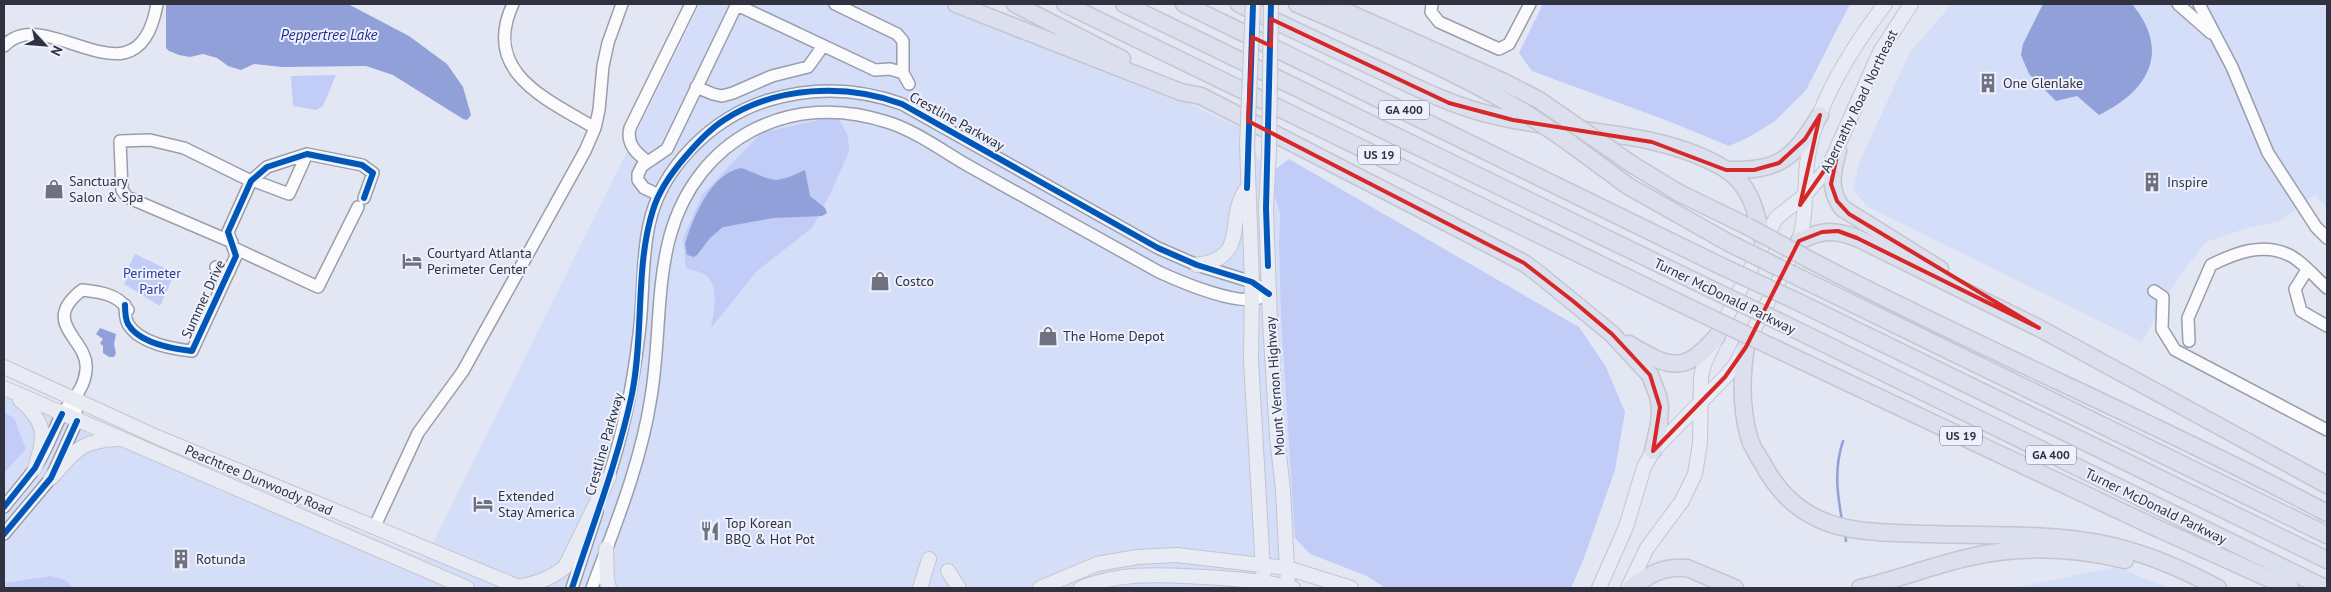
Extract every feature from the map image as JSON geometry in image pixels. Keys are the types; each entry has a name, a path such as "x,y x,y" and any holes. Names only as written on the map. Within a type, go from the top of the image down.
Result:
{"highway":[{"path":"956,4 1181,92 1201,96"},
{"path":"1015,4 1201,96 1524,263 1612,334 1652,358 1669,364 1692,360 1702,353 1717,336"},
{"name":"US 19","path":"1065,4 1770,346 2152,526 2290,588"},
{"name":"Turner McDonald Parkway","path":"1124,4 2325,588"},
{"name":"Turner McDonald Parkway","path":"1184,4 2327,560"},
{"path":"1238,4 1449,103 1513,120 1652,142 1702,159 1726,170 1744,185 1750,195 1764,240"},
{"path":"1297,4 1487,89 1567,141 1628,186 1729,243 2327,535"},
{"path":"1329,4 1504,82 1539,100 1633,165 1679,193 1747,226 1925,319 2161,430 2327,512"},
{"path":"1726,170 1754,170 1779,163 1805,139 1820,114"},
{"path":"1838,151 1830,184 1836,200 1849,214 2039,328"},
{"path":"1799,241 1822,232 1838,231 1857,238 2039,328 2327,485"},
{"path":"1612,334 1650,376 1658,396 1660,424 1653,451"},
{"path":"1746,347 1741,376 1749,439 1784,497 1824,521 1859,532 2054,538 2098,543 2161,560 2185,570 2218,588"},
{"path":"1860,588 1966,558 2036,549 2123,560 2173,574 2207,588"},
{"path":"1630,588 1659,570 1676,567 1687,568 1735,588"}],"main road":[{"name":"Mount Vernon Highway","path":"1253,4 1247,188 1252,282 1250,301 1251,369 1264,586"},
{"name":"Mount Vernon Highway","path":"1272,4 1266,208 1277,437 1290,588"},
{"name":"Abernathy Road Northeast","path":"1630,588 1647,548 1682,501 1695,474 1700,443 1704,364 1717,336 1776,218 1804,196 1828,168 1838,151 1880,52 1911,4"},
{"name":"Abernathy Road Northeast","path":"1599,588 1626,527 1644,467 1653,451 1726,376 1746,347 1799,241 1804,224 1804,196 1810,148 1820,114 1853,49 1880,6"},
{"path":"1197,265 1216,261 1230,248 1235,238 1238,207 1247,188"},
{"name":"Peachtree Dunwoody Road","path":"4,367 75,400 519,588"},
{"name":"Peachtree Dunwoody Road","path":"6,389 78,422 122,439 467,588"},
{"path":"6,389 30,409 42,427 44,440 35,468"},
{"path":"51,478 80,446 97,440 122,439"},
{"path":"519,588 541,582 554,576 565,567 609,477"},
{"path":"606,549 606,581 609,588"},
{"path":"1040,588 1098,564 1137,557 1177,555 1287,568 1351,588"},
{"path":"920,588 929,559"},
{"path":"948,571 959,588"},
{"path":"1081,588 1102,581 1136,574 1231,579 1264,586 1290,588"}],"street":[{"path":"4,46 10,39 29,34 65,40 108,53 128,52 143,42 149,34 157,4"},
{"path":"514,4 508,16 504,32 505,48 510,64 517,75 547,99 595,128"},
{"path":"374,528 418,434 462,372 585,151 595,128 608,42 622,4"},
{"path":"648,162 636,153 631,145 629,138 630,128 691,4"},
{"path":"835,4 897,34 903,40 903,73 909,84"},
{"path":"1432,4 1431,12 1440,22 1499,49 1509,44 1530,4"},
{"path":"2178,4 2216,38"},
{"path":"2199,4 2232,67 2268,153 2316,227 2327,238"},
{"path":"659,196 644,188 638,180 642,166 667,149 737,5 875,70 890,69 903,73"},
{"path":"696,87 722,96 733,93 772,76 808,67 823,46"},
{"name":"Crestline Parkway","path":"572,588 621,440 633,388 640,330 643,270 649,226 659,196 672,172 699,141 723,120 749,106 786,95 816,90 851,92 887,98 902,104 1158,248 1197,265 1252,282 1269,294"},
{"path":"592,588 631,480 652,397 663,272 675,220 695,180 723,150 746,133 767,122 799,115 828,112 888,122 1159,272 1196,286 1250,301 1269,294"},
{"name":"Summer Drive","path":"75,400 86,377 87,366 86,359 65,325 68,306 82,290 116,297 125,305 129,325 141,336 176,350 192,351 229,272 234,249 228,232 252,180 267,167 307,154 362,165 373,173 361,203 318,287 234,249 127,197 122,190 120,141 150,140 184,148 252,180"},
{"path":"252,180 288,194 307,154"},
{"path":"1027,198 1034,178"},
{"path":"2189,341 2188,318 2211,264 2237,252 2258,249 2278,251 2291,255 2327,288"},
{"path":"216,267 229,272"},
{"path":"643,270 663,272"},
{"path":"2307,270 2295,289 2301,311 2327,326"},
{"path":"2154,291 2162,296 2162,329 2175,350 2327,430"},
{"path":"4,507 35,468 62,414 75,400"},
{"path":"4,534 51,478 78,422 75,400"},
{"path":"621,440 640,445"}],"highlighted area":[{"path":"1271,19 1449,103 1513,120 1652,142 1726,170 1754,170 1779,163 1805,139 1820,115 1800,205 1838,151 1831,184 1837,201 1849,214 2039,328 1857,238 1838,231 1822,232 1799,241 1746,347 1725,377 1653,451 1660,407 1650,375 1612,334 1573,301 1524,263 1248,121 1252,37 1271,46"}],"shaded area":[{"path":"700,4 983,4 1242,129 1268,175 1280,213 1281,318 1295,538 1264,583 1274,588 4,588 4,381 425,559"},
{"path":"1952,4 2327,4 2327,208 2315,195 2280,221 2244,229 2206,242 2177,280 2142,342 1868,207 1853,190 1859,163 1910,52"},
{"path":"2116,567 2169,588 2016,588 2018,587"}],"green space":[{"path":"1543,4 1850,4 1806,90 1774,122 1729,146 1668,121 1532,71 1519,53"},
{"path":"336,75 323,106 316,110 293,106 291,76"},
{"path":"823,119 839,119 848,136 849,152 812,228 757,271 711,328 715,300 713,286 710,280 703,274 686,268 683,239 702,195 761,133"},
{"path":"1289,159 1579,327 1606,367 1625,412 1615,470 1584,558 1571,588 1385,588 1367,576 1310,554 1295,538 1281,318 1280,213 1268,175"},
{"name":"Perimeter Park","path":"135,254 175,273 160,306 124,284 129,274 126,272"},
{"path":"4,412 14,418 26,449 4,473"},
{"path":"51,576 65,580 74,588 4,588 4,583"}],"water":[{"name":"Peppertree Lake","path":"166,4 348,4 409,36 447,64 463,87 471,115 467,120 463,119 393,75 366,66 282,67 254,64 241,70 228,66 217,58 203,54 190,57 179,55 166,48"},
{"path":"2043,4 2132,4 2144,21 2150,38 2152,53 2149,68 2142,82 2131,94 2099,115 2077,96 2056,101 2029,74 2021,55 2023,44"},
{"path":"741,168 772,180 778,180 805,170 810,196 825,208 827,213 822,216 774,218 723,227 710,238 697,255 694,257 687,255 685,244 704,198 720,179 730,172"},
{"path":"100,328 116,334 114,344 116,353 114,357 109,357 103,353 103,346 100,343 103,339 96,334"}],"waterway":[{"path":"1842,520 1837,471 1843,441"},
{"path":"1845,533 1846,541"}],"cycle path":[{"path":"1247,188 1253,4"},
{"path":"1268,266 1266,208 1271,4"},
{"path":"572,588 612,468 632,394 638,348 644,254 653,210 662,188 699,141 724,120 744,109 788,94 811,91 857,93 880,97 902,104 1158,248 1197,265 1252,282 1269,294"},
{"path":"125,305 128,324 140,336 166,347 192,351 236,256 228,232 251,181 267,167 307,154 362,165 373,173 364,198"},
{"path":"4,507 35,468 62,414"},
{"path":"4,534 51,478 77,421"}],"place":[{"name":"One Glenlake","path":"1988,83"},
{"name":"Inspire","path":"2152,182"},
{"name":"Sanctuary Salon & Spa","path":"54,189"},
{"name":"Courtyard Atlanta Perimeter Center","path":"412,261"},
{"name":"Costco","path":"880,281"},
{"name":"The Home Depot","path":"1048,336"},
{"name":"Extended Stay America","path":"483,504"},
{"name":"Top Korean BBQ & Hot Pot","path":"710,531"},
{"name":"Rotunda","path":"181,559"}]}
